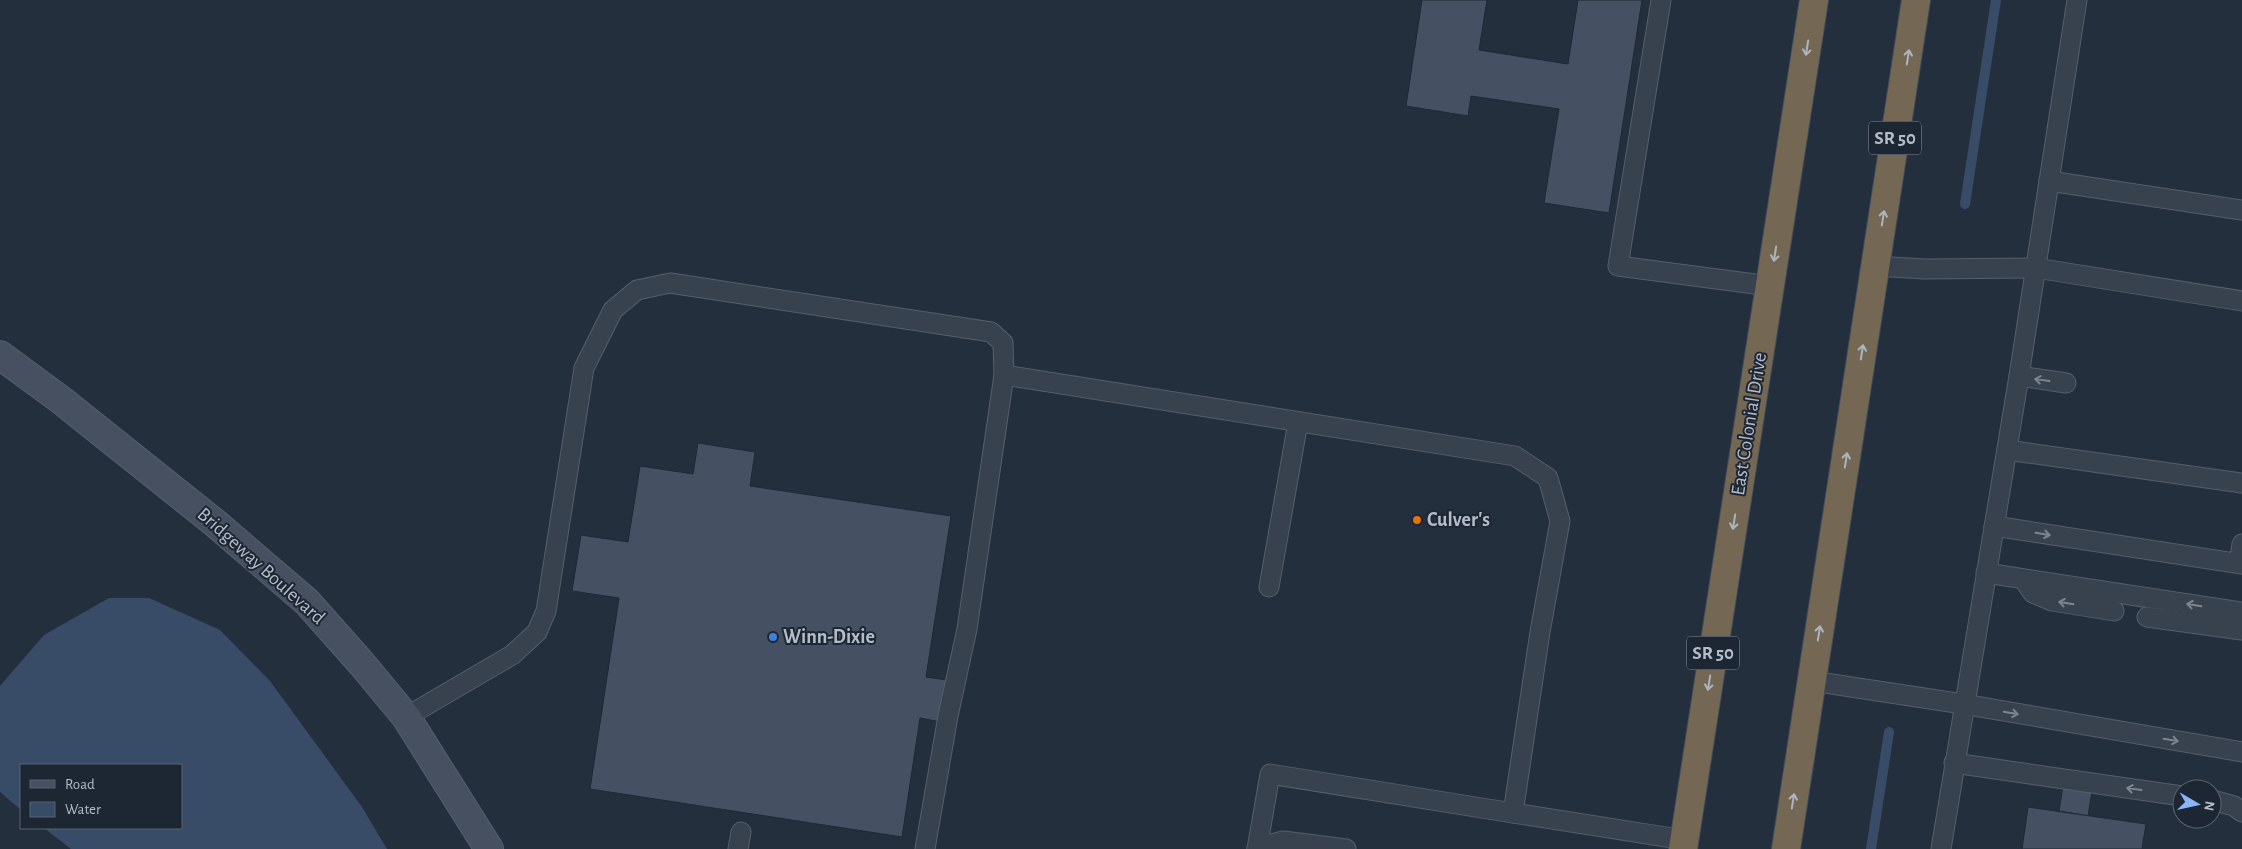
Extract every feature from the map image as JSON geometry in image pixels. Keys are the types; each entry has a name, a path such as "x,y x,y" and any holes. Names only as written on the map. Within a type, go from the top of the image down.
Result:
{"highway":[{"name":"East Colonial Drive","path":"1684,844 1814,0"},
{"name":"SR 50","path":"1786,849 1914,3"}],"street":[{"name":"Bridgeway Boulevard","path":"0,355 61,400 215,523 307,602 406,717 489,849"}],"lane":[{"path":"1661,0 1618,266 1770,286"},
{"path":"1941,849 1963,704 2019,376 2076,0"},
{"path":"2049,181 2242,210"},
{"path":"1875,266 1924,269 2036,268 2242,301"},
{"path":"406,717 512,655 537,632 546,611 584,368 613,310 637,290 670,283 991,332 1004,343 1004,375 967,629 948,716 925,849"},
{"path":"1004,375 1515,456 1548,478 1560,521 1538,642 1513,813"},
{"path":"2019,376 2066,383"},
{"path":"1269,588 1298,422"},
{"path":"2006,450 2242,484"},
{"path":"1994,526 2240,564 2242,544"},
{"path":"1986,573 2242,612"},
{"path":"2024,580 2033,593 2052,601 2114,611"},
{"path":"2147,617 2242,630"},
{"path":"1812,681 1963,704 2242,752"},
{"path":"1954,763 2172,795"},
{"path":"1346,849 1308,847 1283,841 1257,848 1270,774 1513,813 1684,844"},
{"path":"2222,803 2234,806 2242,812"}],"water":[{"path":"109,598 149,598 220,630 270,681 362,807 387,849 71,849 45,829 182,829 182,764 20,764 20,809 0,792 0,686 44,635"}],"building":[{"path":"1422,0 1487,0 1479,50 1568,64 1578,0 1642,0 1609,213 1544,203 1559,109 1471,96 1468,116 1406,106"},
{"name":"Winn-Dixie","path":"698,443 755,452 750,486 951,516 926,677 947,680 941,722 920,718 902,837 590,789 619,598 572,591 581,535 628,542 640,466 693,474"},
{"path":"2064,780 2093,785 2088,816 2059,811"},
{"path":"2028,807 2146,824 2142,849 2022,849"}],"waterway":[{"path":"1965,204 1996,0"},
{"path":"1871,849 1889,732"}],"place":[{"name":"Culver's","path":"1417,520"},
{"name":"Winn-Dixie","path":"773,637"}]}
